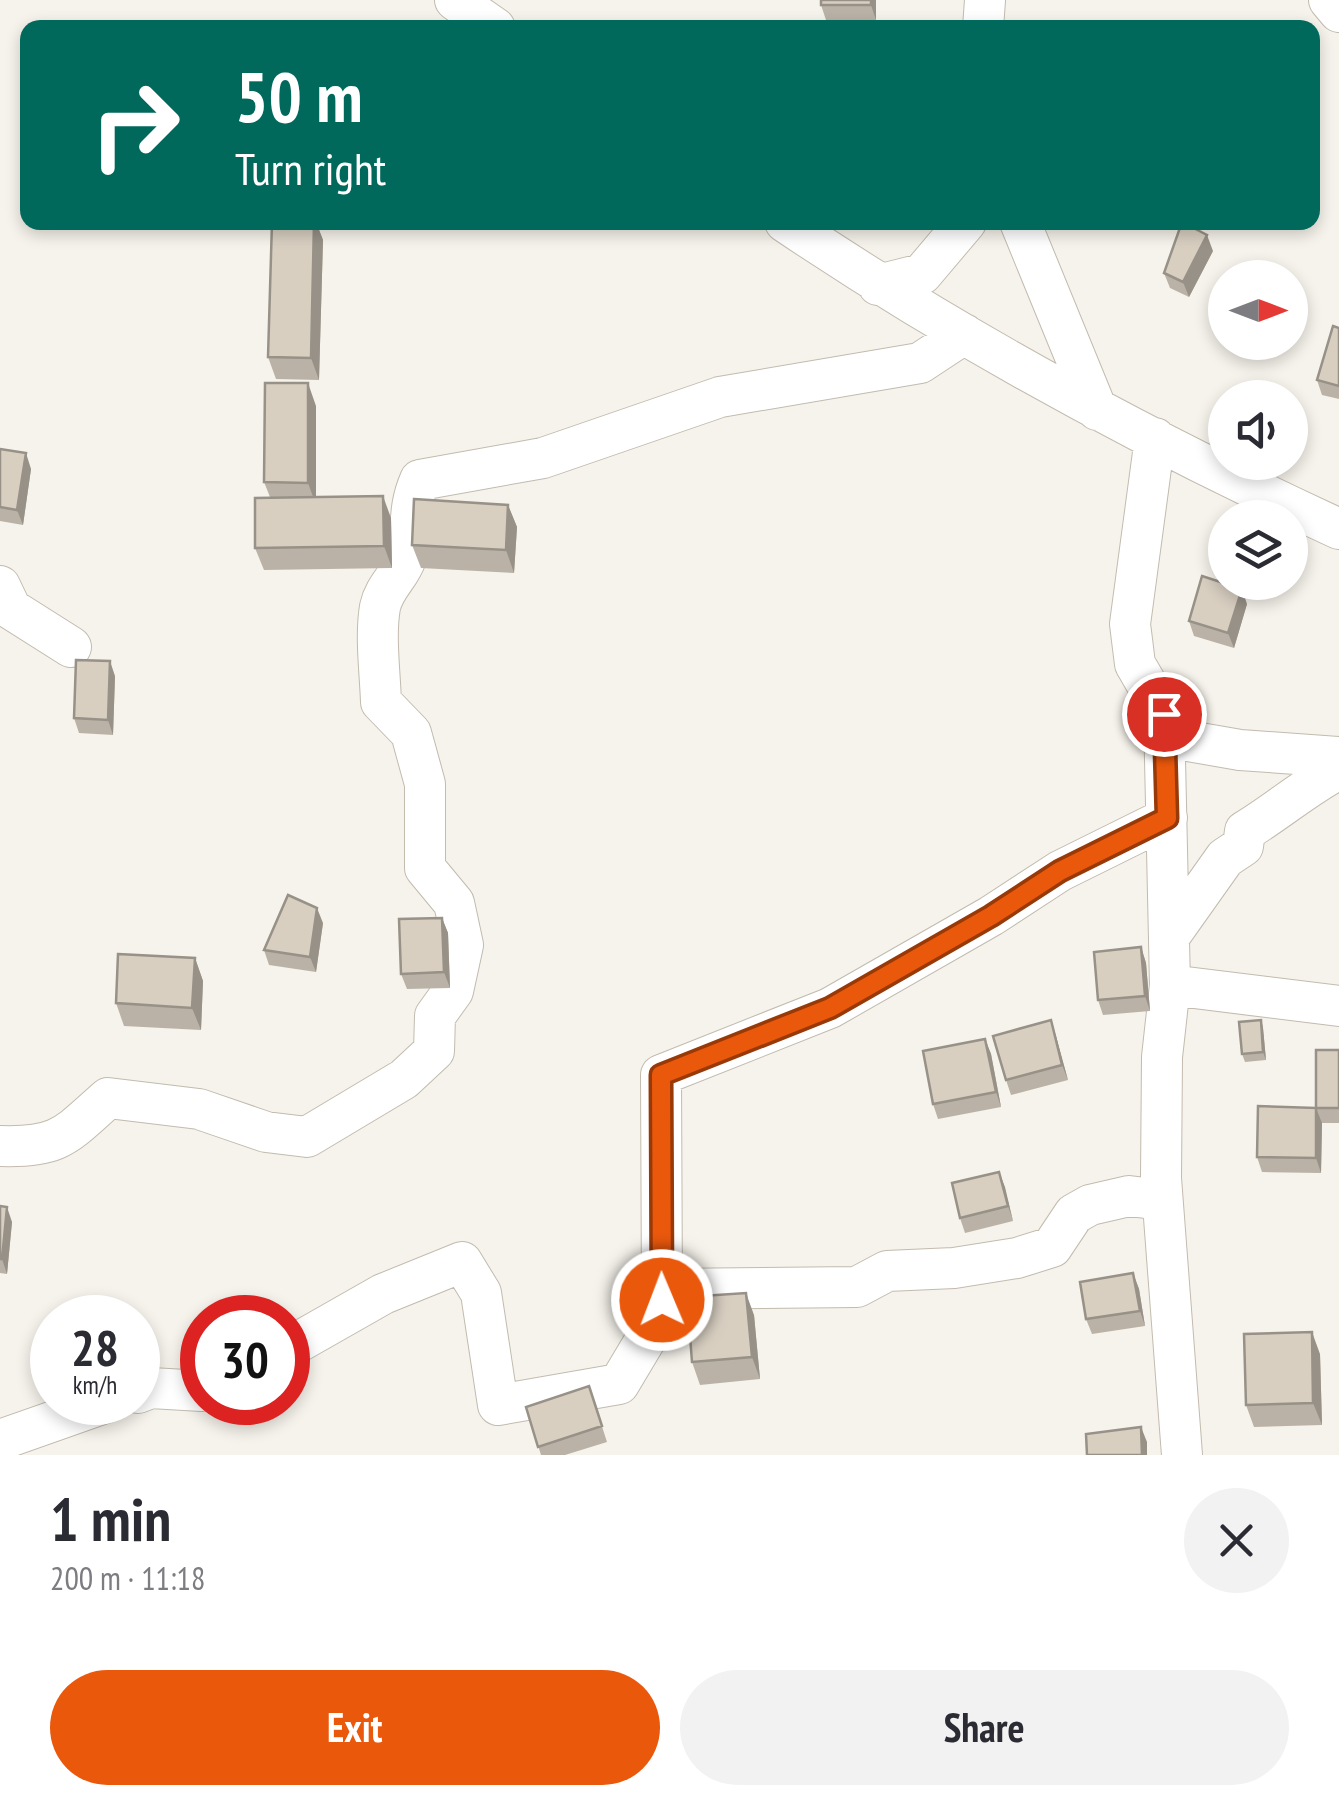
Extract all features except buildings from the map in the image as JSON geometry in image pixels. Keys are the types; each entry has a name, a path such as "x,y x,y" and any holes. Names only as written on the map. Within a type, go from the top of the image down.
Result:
{"street":[{"path":"454,0 484,20"},
{"path":"1329,0 1339,12"},
{"path":"798,230 878,285 1097,410 1339,529"},
{"path":"878,285 922,274 959,230"},
{"path":"1023,230 1097,410"},
{"path":"0,1146 34,1147 72,1133 108,1098 199,1109 266,1132 308,1137 404,1079 434,1051 435,1016 453,991 463,945 454,903 425,868 425,784 410,733 381,702 380,607 388,584 406,558 409,506 420,480 542,458 720,398 920,363 964,334"},
{"path":"1154,438 1130,624 1135,664 1164,714 1170,985 1162,1057 1162,1200 1168,1301 1182,1410 1182,1455"},
{"path":"0,586 12,609 70,647"},
{"path":"1165,737 1240,750 1339,757"},
{"path":"1169,937 1224,858 1244,846 1245,831 1284,807 1304,787 1339,769"},
{"path":"310,1335 383,1294 462,1262 480,1293 498,1405 619,1384 656,1322 662,1289 661,1075 830,1008 991,916 1060,871 1167,818"},
{"path":"1170,985 1339,1006"},
{"path":"662,1289 856,1287 887,1271 954,1268 1018,1258 1052,1247 1074,1214 1090,1205 1130,1196 1162,1200"},
{"path":"0,1440 43,1425"}],"route":[{"path":"662,1300 661,1075 830,1008 991,916 1060,871 1167,818 1164,714"}]}
